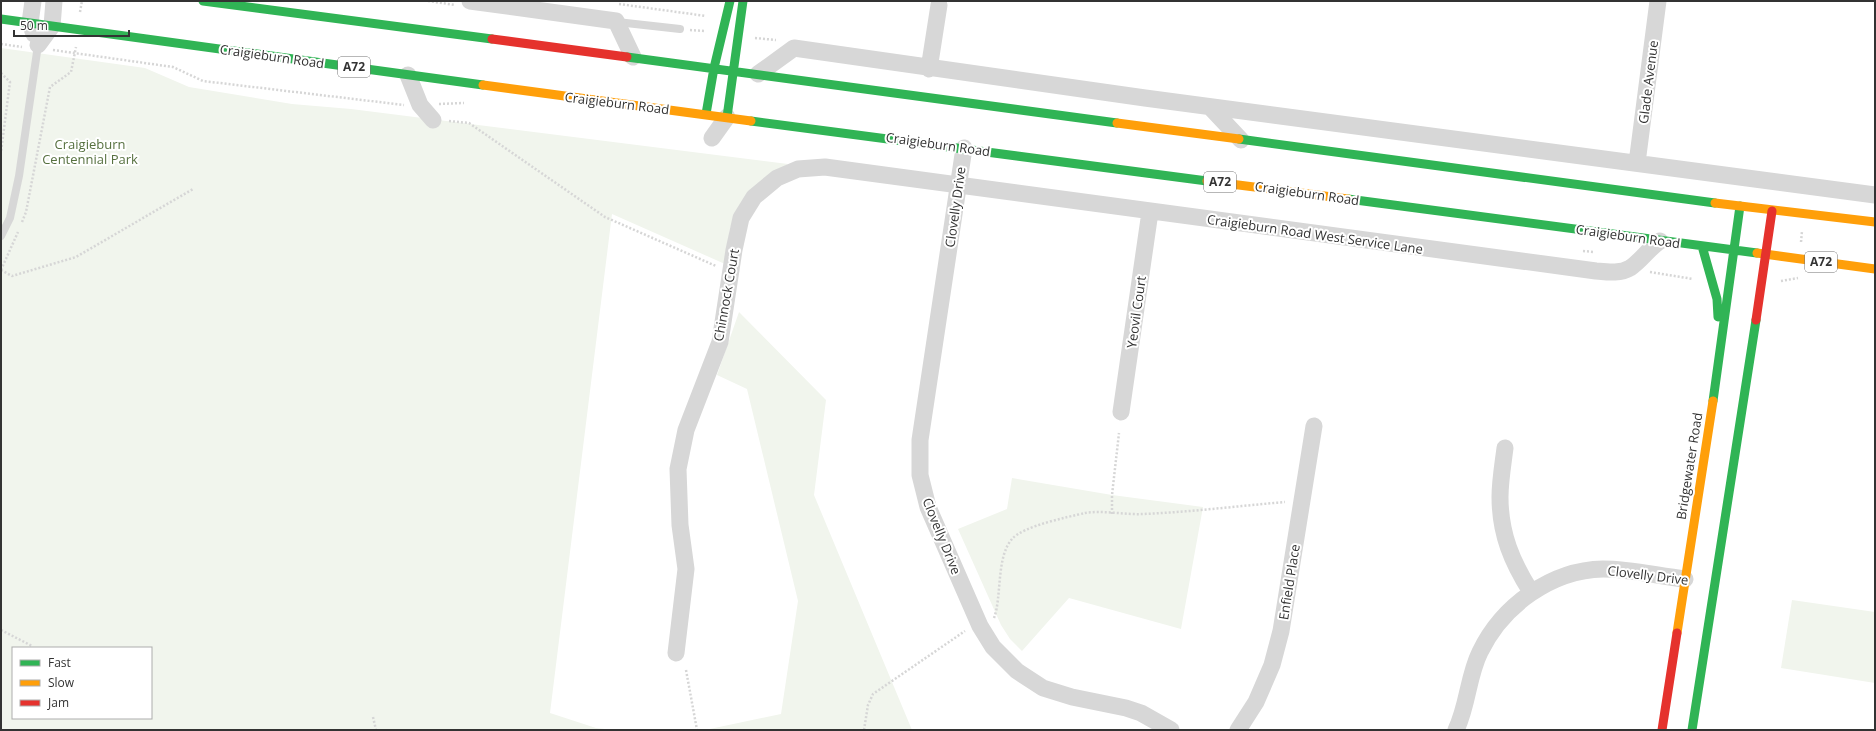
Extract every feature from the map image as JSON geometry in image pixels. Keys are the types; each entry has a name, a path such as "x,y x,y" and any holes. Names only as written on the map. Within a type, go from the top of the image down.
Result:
{"main road":[{"path":"203,1 734,70 969,104 1740,206 1875,222"},
{"path":"706,114 721,33 730,1"},
{"path":"727,117 743,1"},
{"name":"Craigieburn Road","path":"1,19 408,75 1875,269"},
{"name":"Bridgewater Road","path":"1662,730 1688,579 1722,361 1740,206"},
{"path":"1692,730 1711,582 1744,365 1767,255 1772,210"},
{"path":"1702,246 1717,299 1722,361"}],"street":[{"path":"33,1 30,23 38,47"},
{"path":"38,47 52,26 54,1"},
{"path":"470,1 616,21 633,57"},
{"name":"Glade Avenue","path":"1637,163 1658,1"},
{"path":"929,69 939,5"},
{"path":"758,74 794,48 929,69 1875,195"},
{"path":"408,75 420,105 433,120"},
{"path":"1210,107 1241,140"},
{"path":"706,114 712,138 727,117"},
{"name":"Clovelly Drive","path":"964,148 920,440 920,475 928,507 980,626 984,634 1004,660 1017,671 1044,688 1072,697 1126,708 1146,716 1171,730"},
{"name":"Chinnock Court","path":"676,653 686,569 680,525 678,469 686,430 720,342 734,250 741,218 744,213 754,197 777,178 798,169 825,168 959,185"},
{"name":"Craigieburn Road West Service Lane","path":"959,185 1150,212 1596,271 1617,272 1630,268 1650,247 1660,241"},
{"name":"Yeovil Court","path":"1121,412 1150,212"},
{"name":"Enfield Place","path":"1238,730 1256,702 1272,665 1281,631 1314,426"},
{"path":"1505,448 1500,497 1503,531 1513,561 1531,592"},
{"name":"Clovelly Drive","path":"1456,730 1464,709 1472,673 1480,652 1498,624 1531,592 1561,578 1601,569 1634,571 1688,579"}],"lane":[{"path":"616,21 680,29"},
{"path":"1,236 10,218 19,176 38,47"}],"path":[{"path":"611,3 706,16"},
{"path":"680,29 721,33"},
{"path":"1,44 38,47 173,66 203,80 402,106 420,105"},
{"path":"75,53 71,72 50,87 26,212 1,270 12,276 76,257 193,189"},
{"path":"1,73 10,82 1,152"},
{"path":"433,120 469,123 605,217 716,266"},
{"path":"1112,514 1112,495 1119,433"},
{"path":"994,620 996,614 999,575 1011,540 1019,532 1087,513 1149,514 1285,502"},
{"path":"1,630 32,646"},
{"path":"864,730 868,705 873,694 965,631"},
{"path":"686,670 697,730"},
{"path":"373,717 376,730"}],"green space":[{"name":"Craigieburn Centennial Park","path":"1,48 145,68 189,87 292,104 351,109 788,164 770,175 748,192 730,228 725,264 612,214 550,713 596,728 614,730 1,730"},
{"path":"739,312 826,400 814,495 912,730 705,730 781,714 798,601 747,389 717,375"},
{"path":"1012,478 1112,495 1203,507 1181,629 1069,598 1022,651 1010,639 1001,625 958,529 1007,509"},
{"path":"1792,600 1875,612 1875,683 1781,668"}],"traffic: fast":[{"path":"203,1 492,39"},
{"path":"706,114 714,68 730,1"},
{"path":"727,117 743,1"},
{"path":"1,19 483,85"},
{"path":"627,57 1117,123"},
{"path":"751,121 1207,181"},
{"path":"1239,139 1715,203"},
{"path":"1348,199 1757,253"},
{"path":"1713,401 1740,206"},
{"path":"1702,246 1717,299 1718,317"},
{"path":"1692,730 1756,320"}],"traffic: slow":[{"path":"483,85 751,121"},
{"path":"1117,123 1239,139"},
{"path":"1207,181 1348,199"},
{"path":"1715,203 1875,222"},
{"path":"1757,253 1875,269"},
{"path":"1677,633 1713,401"}],"traffic: jam":[{"path":"492,39 627,57"},
{"path":"1756,320 1772,211"},
{"path":"1662,730 1677,633"}]}
